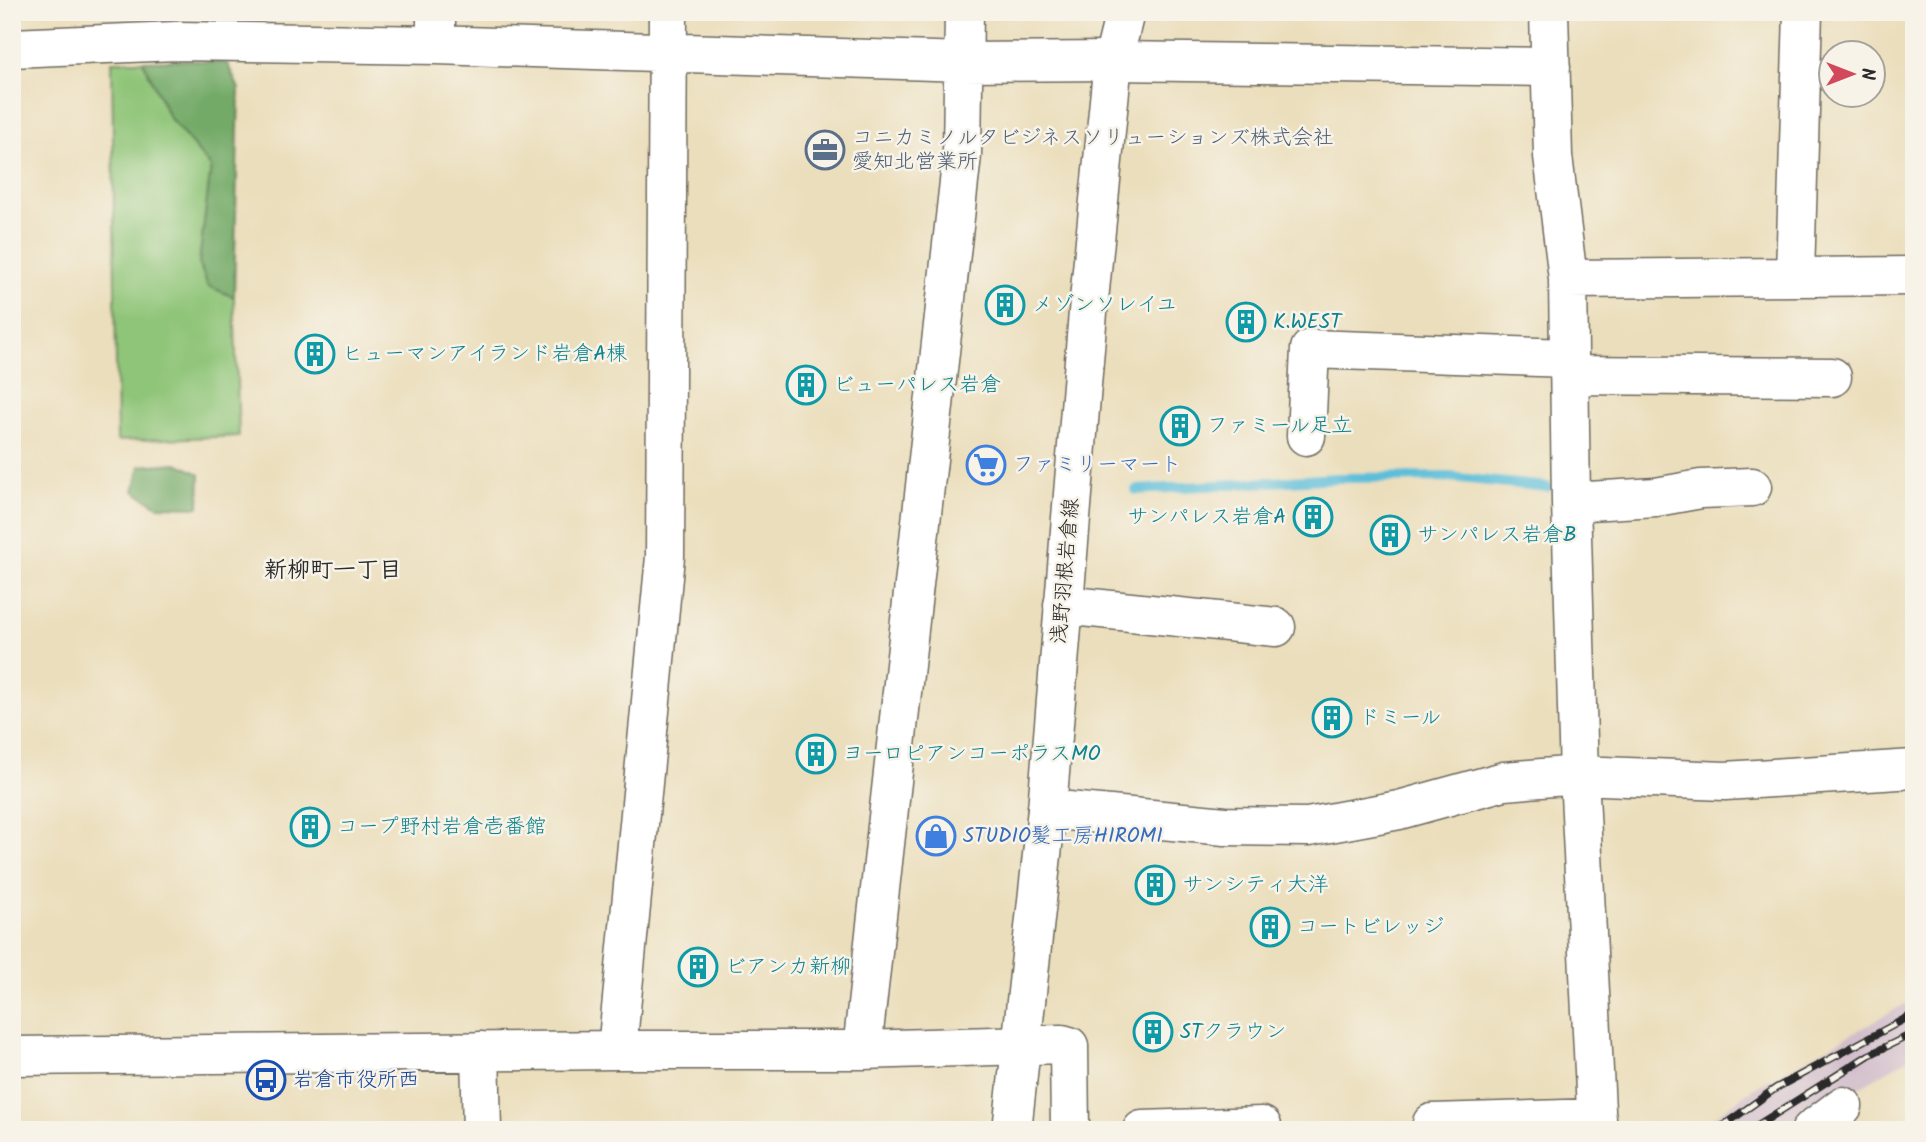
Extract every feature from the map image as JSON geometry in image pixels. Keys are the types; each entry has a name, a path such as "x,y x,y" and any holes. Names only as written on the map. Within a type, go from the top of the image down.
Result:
{"street":[{"path":"617,1050 665,558 668,12"},
{"path":"862,1050 962,155 964,12"},
{"name":"浅野羽根岩倉線","path":"1012,1130 1047,809 1089,300 1113,61 1125,12"},
{"path":"1432,1123 1597,1124 1579,775 1568,279 1553,156 1549,12"},
{"path":"1795,275 1803,12"},
{"path":"12,48 176,27 436,28 667,52 965,62 1113,61 1551,67"},
{"path":"1568,279 1914,276"},
{"path":"1306,436 1310,349 1569,367 1832,377"},
{"path":"1571,502 1656,497 1701,489 1752,487"},
{"path":"1063,605 1276,627"},
{"path":"1047,809 1226,826 1308,827 1399,810 1504,781 1579,775 1725,781 1914,769"},
{"path":"12,1056 1069,1046 1070,1130"},
{"path":"480,1051 482,1130"},
{"path":"1811,1130 1843,1107"},
{"path":"1142,1130 1262,1126"}],"shaded area":[{"path":"1914,999 1914,1055 1787,1130 1696,1130 1751,1090"}],"green space":[{"path":"112,61 143,61 169,117 211,167 199,263 208,286 234,297 239,436 117,441"},
{"path":"143,61 227,63 239,89 234,297 208,286 199,263 211,167 169,117"},
{"path":"177,463 200,474 199,507 158,506 134,491 140,466"}],"waterway":[{"path":"1136,490 1338,478 1449,477 1547,487"}],"railway":[{"path":"1717,1130 1776,1088 1914,1014"},
{"path":"1750,1130 1869,1055 1914,1033"}],"place":[{"name":"コニカミノルタビジネスソリューションズ株式会社 愛知北営業所","path":"825,150"},
{"name":"メゾンソレイユ","path":"1005,305"},
{"name":"K.WEST","path":"1246,322"},
{"name":"ヒューマンアイランド岩倉A棟","path":"315,354"},
{"name":"ビューパレス岩倉","path":"806,385"},
{"name":"ファミール足立","path":"1180,426"},
{"name":"ファミリーマート","path":"986,465"},
{"name":"サンパレス岩倉A","path":"1313,517"},
{"name":"サンパレス岩倉B","path":"1390,535"},
{"name":"ドミール","path":"1332,718"},
{"name":"ヨーロピアンコーポラスMO","path":"816,754"},
{"name":"コープ野村岩倉壱番館","path":"310,827"},
{"name":"STUDIO髪工房HIROMI","path":"936,836"},
{"name":"サンシティ大洋","path":"1155,885"},
{"name":"コートビレッジ","path":"1270,927"},
{"name":"ビアンカ新柳","path":"698,967"},
{"name":"STクラウン","path":"1153,1032"},
{"name":"岩倉市役所西","path":"266,1080"}],"district":[{"name":"新柳町一丁目","path":"333,571"}]}
